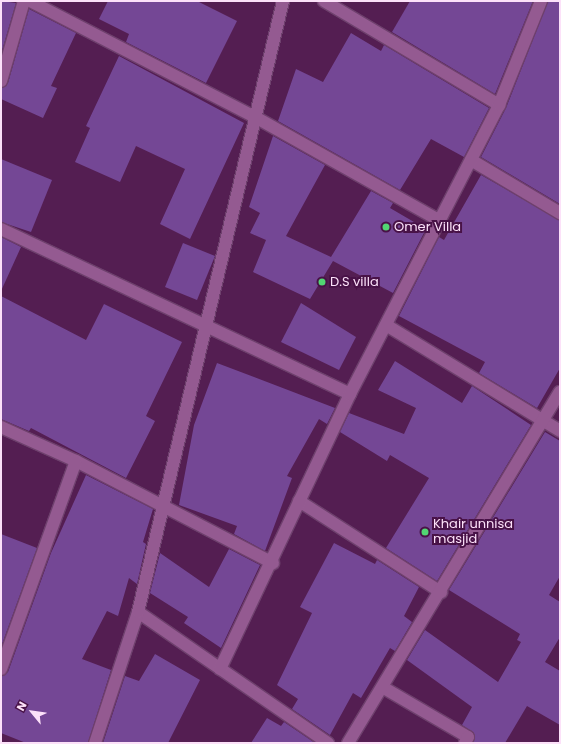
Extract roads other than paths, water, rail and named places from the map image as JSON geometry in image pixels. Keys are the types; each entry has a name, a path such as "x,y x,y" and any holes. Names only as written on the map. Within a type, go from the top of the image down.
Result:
{"street":[{"path":"2,76 24,1"},
{"path":"30,1 255,117 440,221"},
{"path":"96,743 138,612 162,505 208,324 283,1"},
{"path":"324,1 499,105"},
{"path":"220,668 273,563 299,501 350,394 499,105 541,1"},
{"path":"471,160 560,213"},
{"path":"1,229 208,324 350,394"},
{"path":"386,325 560,431"},
{"path":"348,743 384,688 560,392"},
{"path":"1,427 76,461 273,563"},
{"path":"1,669 76,461"},
{"path":"299,501 441,592"},
{"path":"138,612 328,743"},
{"path":"384,688 468,737 465,743"}],"place":[{"name":"Omer Villa","path":"386,227"},
{"name":"D.S villa","path":"322,282"},
{"name":"Khair unnisa masjid","path":"425,532"}]}
